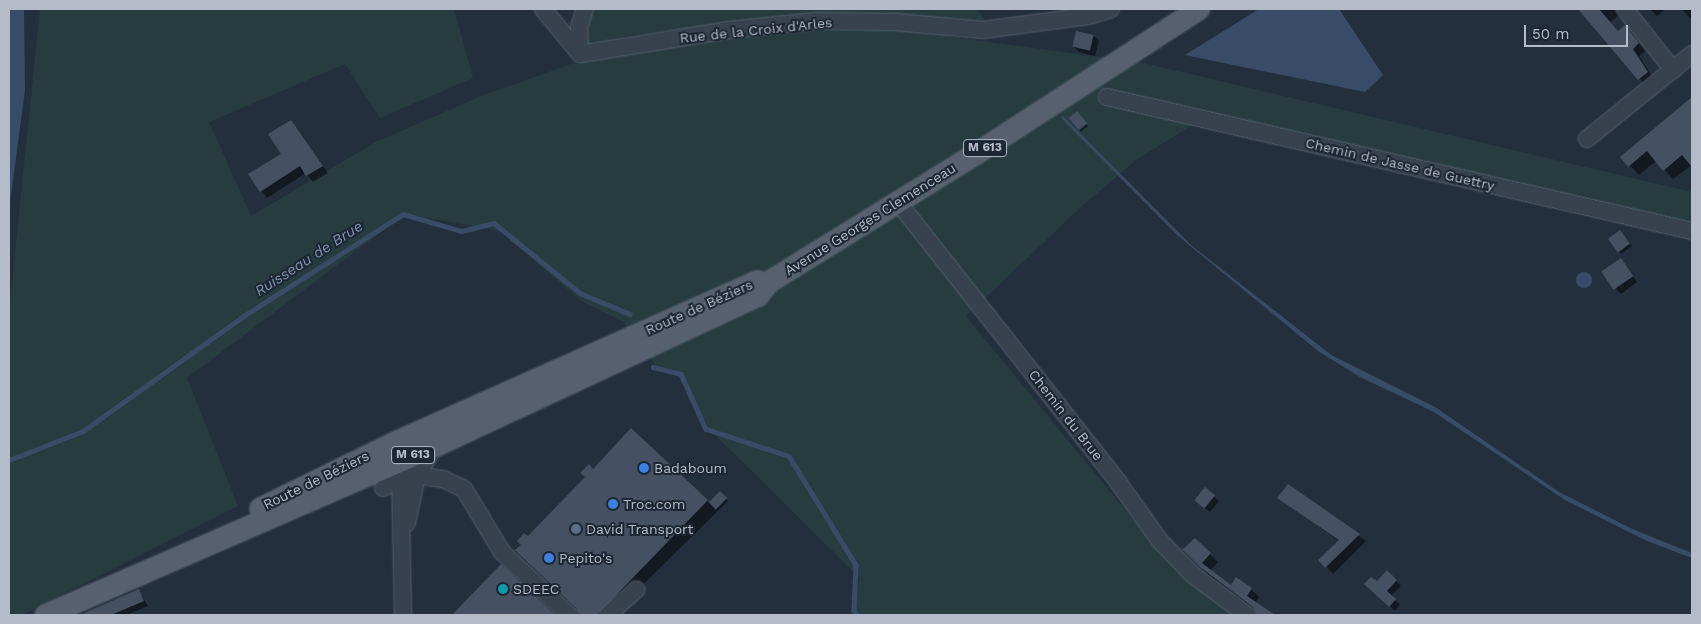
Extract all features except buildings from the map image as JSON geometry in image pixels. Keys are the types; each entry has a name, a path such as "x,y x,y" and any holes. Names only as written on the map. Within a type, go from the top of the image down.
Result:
{"main road":[{"name":"Avenue Georges Clemenceau","path":"768,282 898,202 1198,9"},
{"name":"Route de Béziers","path":"45,615 323,495 399,460 755,281 768,282"},
{"name":"Route de Béziers","path":"178,556 240,518 436,445 758,295 768,282"}],"street":[{"path":"543,9 580,54"},
{"path":"580,54 579,27 585,9"},
{"name":"Rue de la Croix d'Arles","path":"580,54 730,30 817,21 894,22 983,30 1088,16 1111,9"},
{"path":"1625,9 1673,70"},
{"path":"1587,140 1692,54"},
{"name":"Chemin de Jasse de Guettry","path":"1107,97 1692,231"},
{"name":"Chemin du Brue","path":"898,202 1112,474 1160,541 1194,575 1247,615"},
{"path":"403,542 417,475 436,445"},
{"path":"399,460 417,475 443,479 464,489 502,552 568,615"},
{"path":"383,488 399,460"},
{"path":"399,460 403,542 403,615"},
{"path":"323,495 373,485 383,488 394,496 403,542"},
{"path":"608,615 636,590"}],"green space":[{"path":"40,9 454,9 473,78 380,118 345,64 209,122 251,216 376,142 481,96 571,64 704,40 784,31 901,30 1144,63 1692,192 1692,226 1210,114 1136,160 1081,207 966,316 1144,533 1240,615 850,615 860,578 711,431 676,370 656,366 624,322 581,301 500,231 405,214 187,378 238,506 22,615 9,615 9,311"},
{"path":"579,9 977,9 988,24 814,13 633,35 572,48"}],"water":[{"path":"9,9 24,9 25,90 9,210"},
{"path":"1259,9 1339,9 1383,75 1365,92 1185,55"},
{"path":"1063,116 1191,245 1331,355 1435,407 1559,492 1632,529 1692,553 1692,558 1647,541 1565,500 1434,412 1360,377 1318,351 1177,235 1061,118"},
{"path":"1584,272 1592,280 1584,288 1576,280"}],"waterway":[{"name":"Ruisseau de Brue","path":"9,460 83,431 242,317 403,214 462,231 494,223 580,293 630,314"},
{"name":"Ruisseau de Brue","path":"653,367 681,374 706,429 789,456 856,565 854,610 857,615"}],"place":[{"name":"Badaboum","path":"644,468"},
{"name":"Troc.com","path":"613,504"},
{"name":"David Transport","path":"576,529"},
{"name":"Pepito's","path":"549,558"},
{"name":"SDEEC","path":"503,589"}]}
